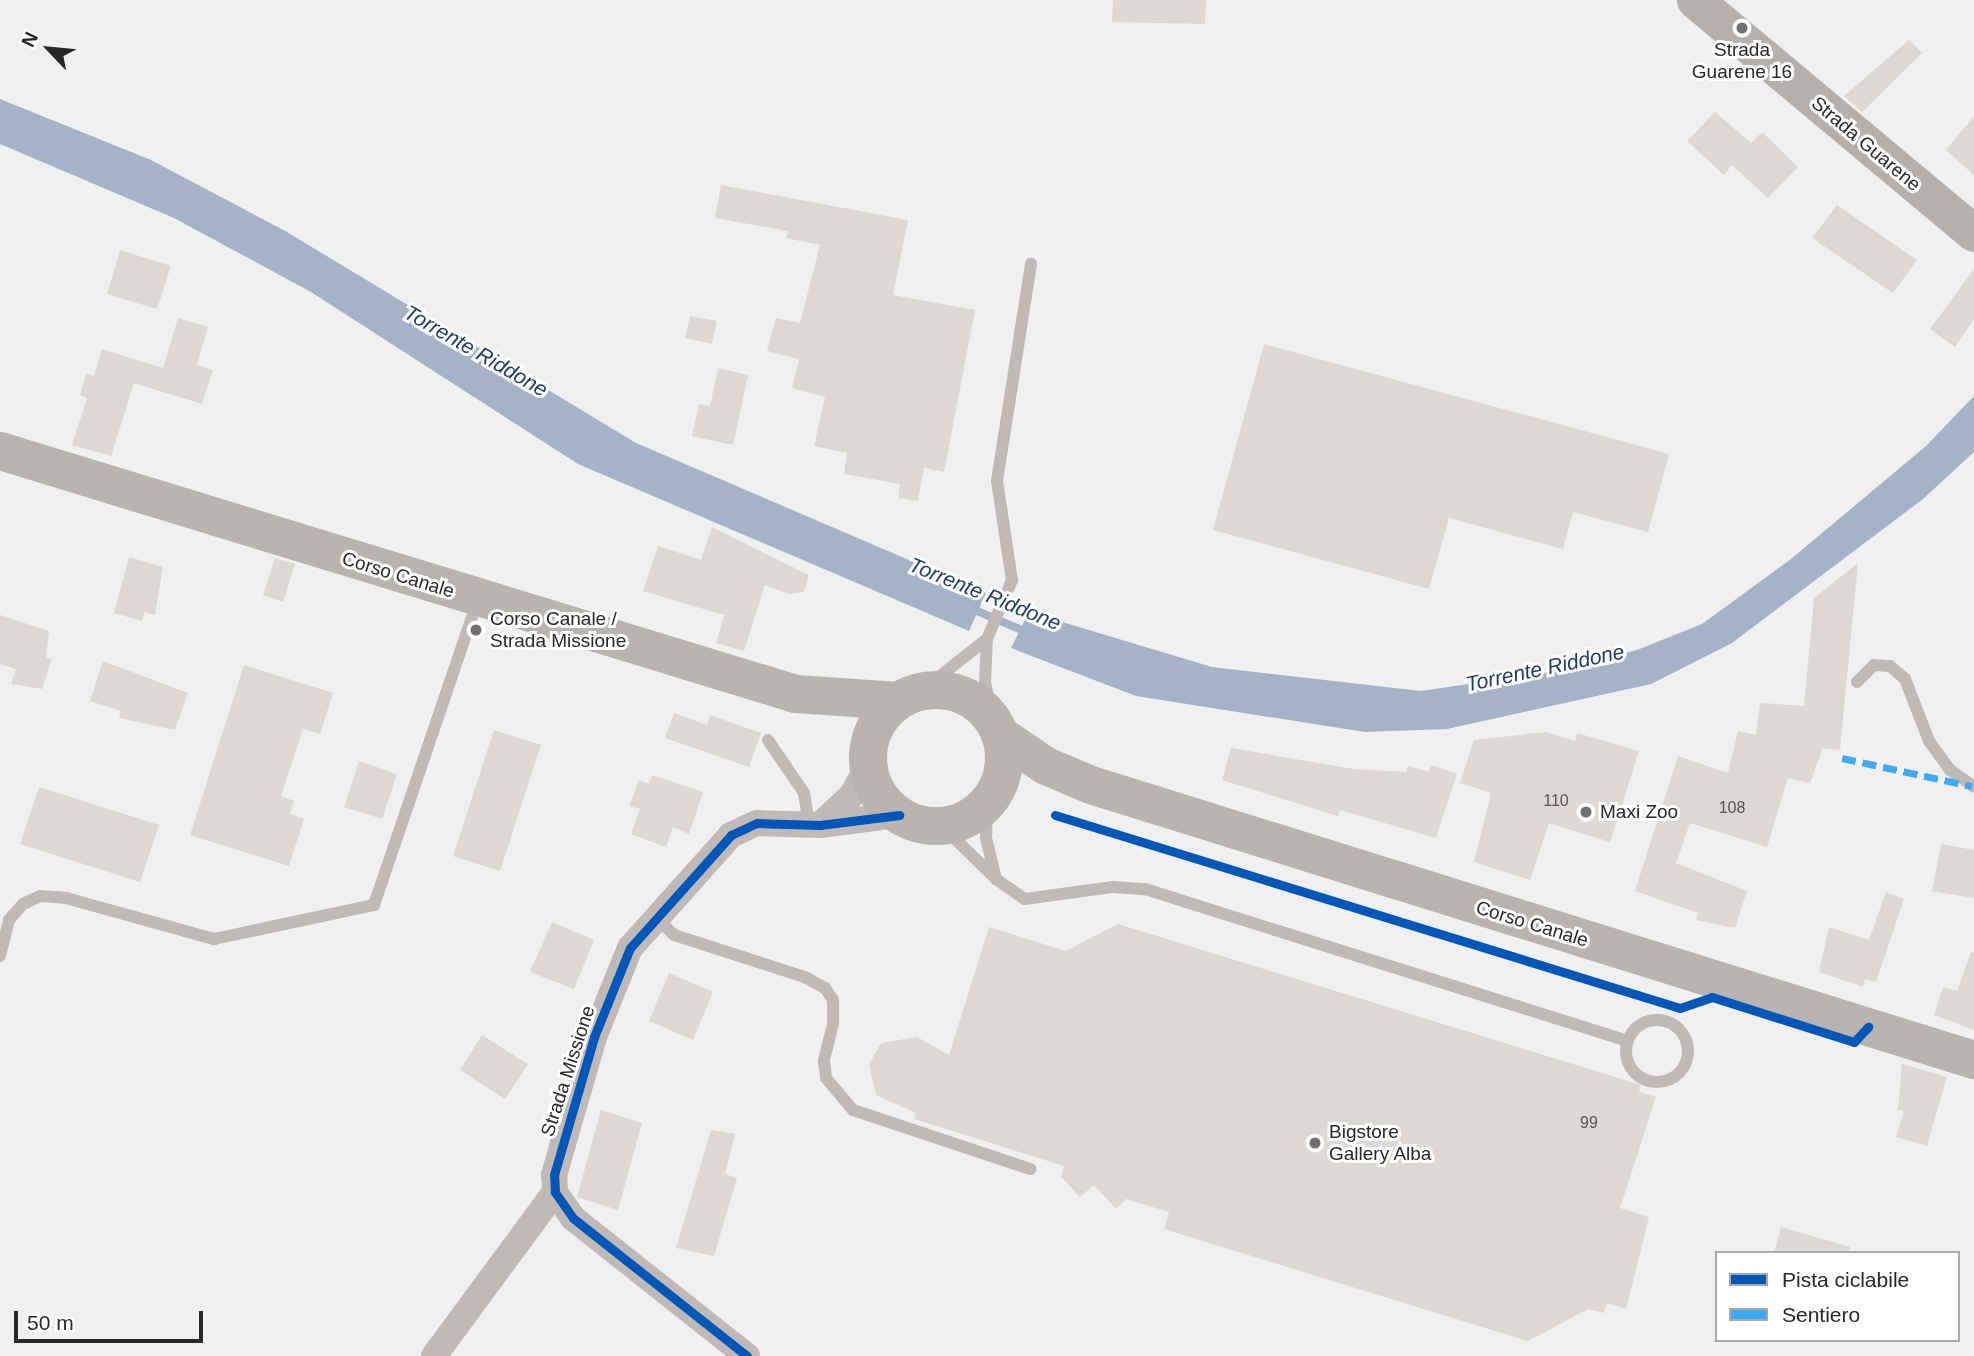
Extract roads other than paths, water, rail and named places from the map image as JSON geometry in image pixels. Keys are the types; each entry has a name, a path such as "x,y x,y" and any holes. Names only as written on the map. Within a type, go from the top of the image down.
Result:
{"main road":[{"name":"Strada Guarene","path":"1695,0 1974,233"},
{"name":"Corso Canale","path":"0,451 796,694 961,694 996,727 1046,765 1091,785 1974,1060"},
{"name":"Corso Canale","path":"796,694 844,725 868,758 884,802 899,816"},
{"path":"868,758 878,723 909,696"},
{"path":"991,798 1002,774 996,727"},
{"name":"Corso Canale","path":"942,826 970,817 991,798 1021,782 1091,785"},
{"path":"899,816 942,826"}],"street":[{"path":"814,825 852,795 868,758"},
{"name":"Strada Missione","path":"434,1356 555,1192 554,1175 594,1037 630,948 655,916 731,835 757,823 814,825 899,816"},
{"path":"555,1192 573,1218 747,1356"}],"lane":[{"path":"996,727 985,682 986,639 1012,580 997,481 1031,264"},
{"path":"0,956 9,920 23,904 40,896 66,898 214,939 374,905 478,599"},
{"path":"909,696 986,639"},
{"path":"1857,682 1874,665 1890,666 1905,679 1929,741 1950,770 1974,787"},
{"path":"768,740 804,793 814,825"},
{"path":"991,798 986,838 996,879"},
{"path":"942,826 996,879 1025,899 1113,887 1145,889 1628,1041"},
{"path":"655,916 674,935 805,977 825,988 832,1000 833,1024 824,1061 826,1079 853,1110 1030,1169"},
{"path":"1649,1021 1668,1022 1687,1044 1686,1063 1663,1082 1644,1080 1630,1068 1628,1041 1649,1021"}],"water":[{"path":"0,99 151,160 287,232 636,443 986,593 969,631 578,464 311,292 174,218 0,144"},
{"path":"1974,396 1974,452 1923,499 1732,643 1651,684 1447,729 1365,732 1136,696 1011,648 1029,612 1212,667 1421,691 1549,672 1637,650 1702,624 1791,559 1926,446"}],"waterway":[{"name":"Torrente Riddone","path":"970,608 1029,633"}],"place":[{"name":"Strada Guarene 16","path":"1742,28"},
{"name":"Corso Canale / Strada Missione","path":"476,630"},
{"name":"Maxi Zoo","path":"1586,812"},
{"name":"Bigstore Gallery Alba","path":"1315,1143"}]}
